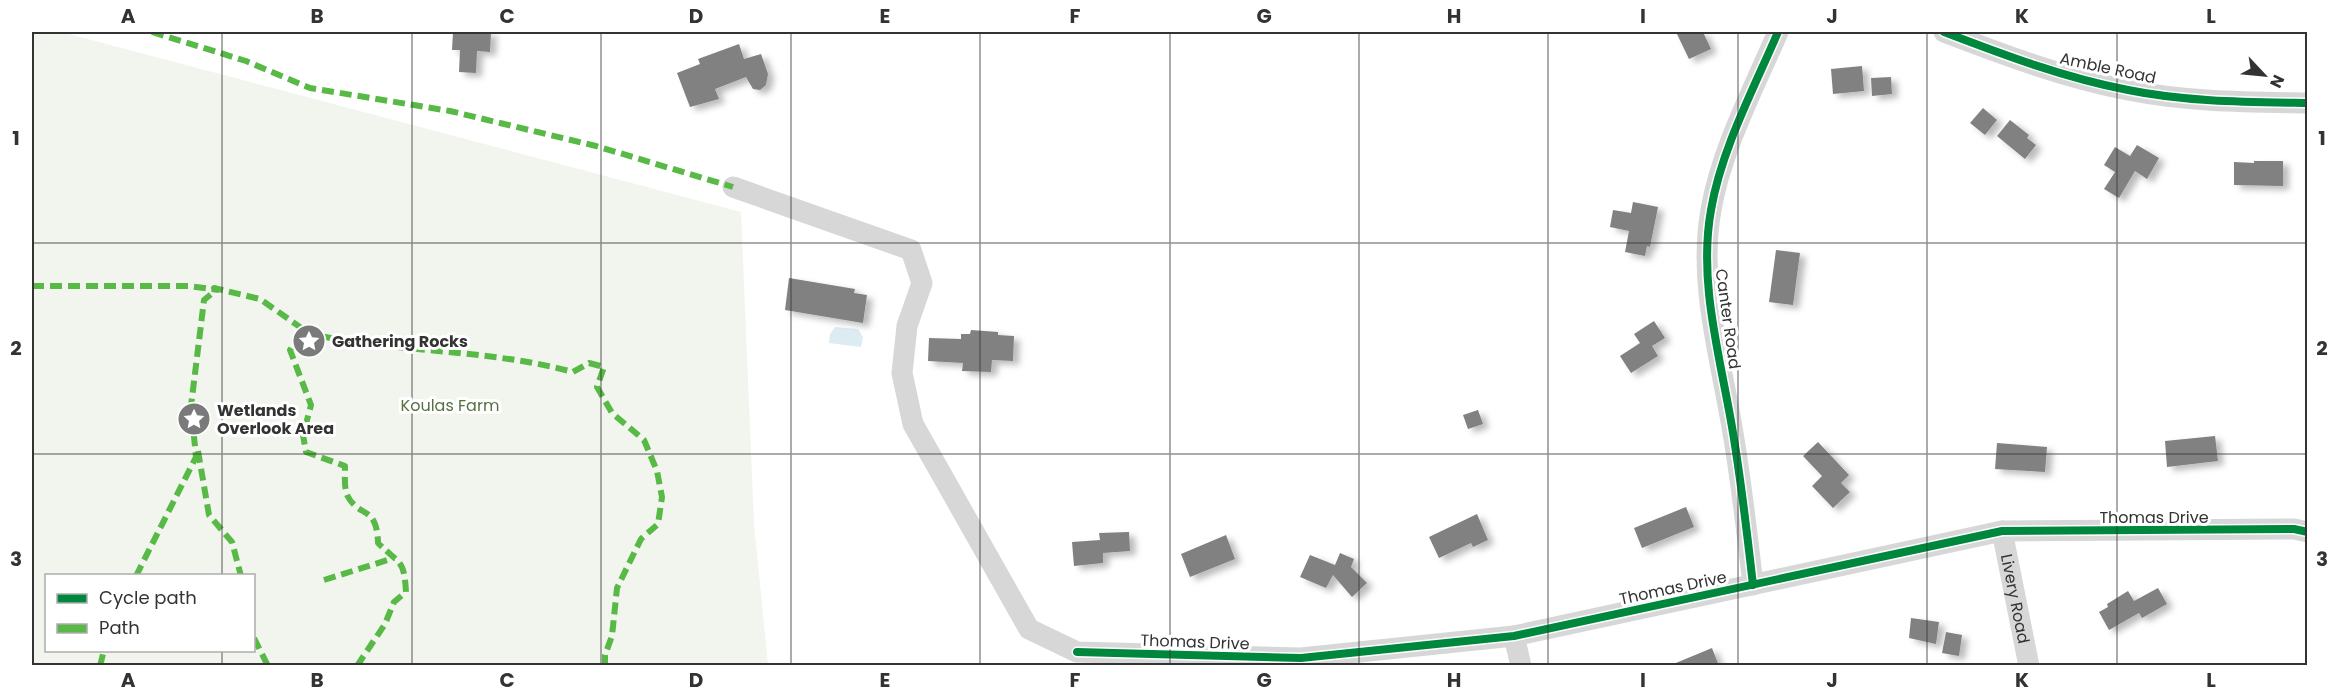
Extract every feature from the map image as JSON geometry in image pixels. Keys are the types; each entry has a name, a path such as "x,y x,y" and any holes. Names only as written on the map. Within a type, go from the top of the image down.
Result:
{"street":[{"name":"Canter Road","path":"1753,585 1741,477 1709,296 1706,260 1711,209 1732,137 1778,32"},
{"name":"Amble Road","path":"1944,32 2062,74 2130,91 2226,101 2307,103"},
{"name":"Thomas Drive","path":"733,187 911,250 922,283 907,326 902,373 913,424 1029,629 1077,652 1301,658 1514,636 2002,531 2294,529 2307,532"},
{"name":"Livery Road","path":"2002,531 2029,666"},
{"path":"1514,636 1521,666"}],"green space":[{"name":"Koulas Farm","path":"32,32 61,32 741,212 754,524 768,665 32,665"}],"shaded area":[{"path":"835,327 858,329 863,337 861,347 829,343 830,334"}],"building":[{"path":"453,32 491,32 490,52 477,51 476,73 459,72 460,50 452,50"},
{"path":"1676,32 1703,32 1711,49 1689,59"},
{"path":"739,44 744,59 761,54 768,74 766,85 760,90 753,89 746,77 715,89 719,99 690,107 677,73 700,64 698,59"},
{"path":"1862,66 1864,91 1833,94 1831,69"},
{"path":"1891,77 1892,94 1872,96 1871,78"},
{"path":"1983,108 1997,120 1985,135 1970,123"},
{"path":"2010,120 2029,135 2027,138 2036,145 2025,159 1997,136"},
{"path":"2137,145 2159,158 2147,179 2135,171 2119,198 2104,189 2115,172 2104,165 2115,147 2130,156"},
{"path":"2254,161 2283,161 2283,186 2234,185 2234,162 2254,163"},
{"path":"1633,202 1658,207 1650,247 1647,246 1645,256 1625,252 1629,231 1610,227 1613,210 1631,213"},
{"path":"1776,250 1800,253 1793,305 1769,302"},
{"path":"789,278 855,289 854,293 867,295 863,323 785,310"},
{"path":"1654,321 1665,338 1652,346 1658,356 1631,373 1620,356 1640,343 1634,334"},
{"path":"971,330 1014,336 1013,361 992,360 991,372 962,371 963,363 928,361 929,338 961,339 961,334 970,334"},
{"path":"1478,410 1483,424 1468,429 1463,415"},
{"path":"2215,436 2218,461 2167,467 2165,441"},
{"path":"1818,442 1849,475 1841,483 1850,492 1833,508 1812,486 1822,476 1803,456"},
{"path":"1997,443 2047,447 2045,472 1995,469"},
{"path":"1686,507 1694,527 1642,548 1634,528"},
{"path":"1477,514 1488,540 1473,547 1471,543 1439,558 1429,537"},
{"path":"1129,532 1130,551 1103,553 1103,563 1074,566 1072,542 1100,540 1099,533"},
{"path":"1226,535 1235,559 1190,577 1181,554"},
{"path":"1340,553 1354,559 1351,567 1367,583 1352,597 1333,575 1326,588 1300,577 1310,555 1335,565"},
{"path":"2158,588 2167,604 2142,618 2139,613 2109,630 2099,612 2108,607 2107,604 2128,591 2134,601"},
{"path":"1911,618 1939,622 1936,644 1909,638"},
{"path":"1946,632 1962,635 1959,656 1942,653"},
{"path":"1712,648 1719,666 1671,666 1671,665"}],"marked path":[{"path":"152,32 246,61 310,88 450,111 596,146 733,187"},
{"path":"32,286 189,286 219,290"},
{"path":"137,574 196,457 191,406 204,300 215,291 214,288 260,299 307,332"},
{"path":"357,666 385,624 394,602 406,592 404,573 400,563 378,543 377,531 371,517 357,507 347,495 345,466 306,452 303,435 311,405 290,350 301,332 369,344 472,354 540,364 573,372 589,363 604,367 597,387 612,413 644,440 657,471 662,497 658,524 641,539 617,588 612,636 605,655 605,666"},
{"path":"198,451 209,515 232,542 240,574"},
{"path":"324,580 394,558"},
{"path":"255,640 268,666"},
{"path":"100,666 104,652"}],"cycle path":[{"path":"1753,585 1735,447 1712,319 1707,264 1708,237 1711,210 1722,165 1778,32"},
{"path":"1944,32 2058,72 2128,90 2195,99 2308,103"},
{"path":"1077,652 1301,658 1514,636 2002,531 2294,529 2308,532"}],"place":[{"name":"Gathering Rocks","path":"309,341"},
{"name":"Wetlands Overlook Area","path":"194,419"}]}
